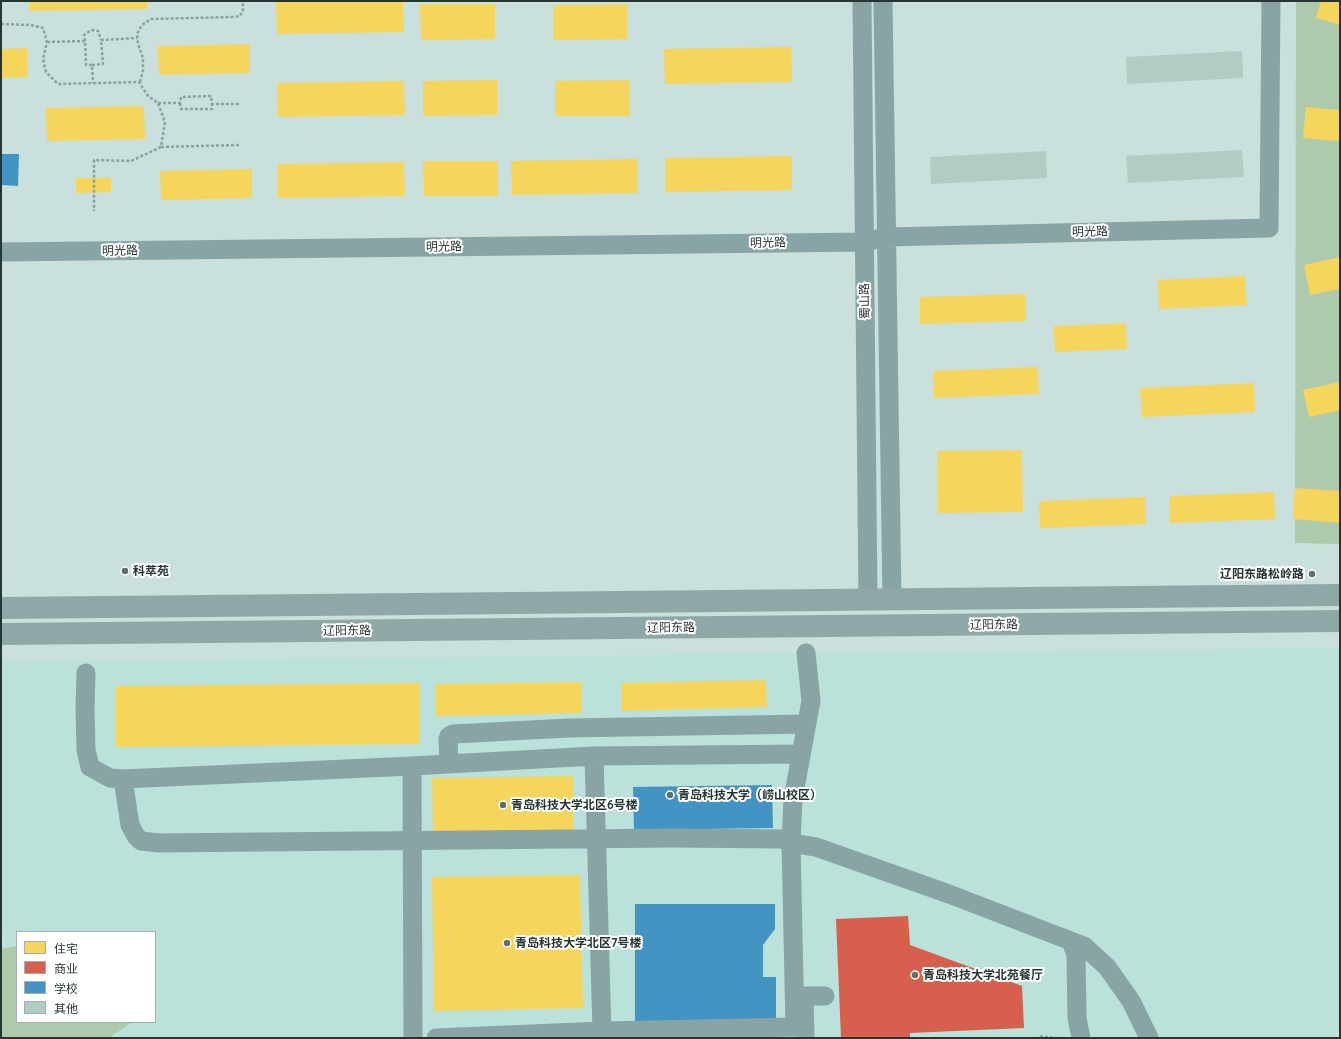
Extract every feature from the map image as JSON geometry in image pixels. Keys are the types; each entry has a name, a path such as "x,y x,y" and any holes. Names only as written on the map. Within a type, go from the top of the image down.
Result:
{"main road":[{"path":"1,608 1340,595"},
{"name":"辽阳东路","path":"1,634 1340,621"}],"street":[{"name":"蜀山路","path":"862,1 868,600"},
{"name":"蜀山路","path":"883,1 892,600"},
{"name":"明光路","path":"1,241 886,237 1270,228 1271,1"},
{"name":"明光路","path":"1,252 865,237"},
{"path":"436,1038 580,1035 602,1031 795,1027 791,843 794,799 811,701 806,653"},
{"path":"86,673 86,750 90,767 110,778 124,779 412,766 594,756 802,754"},
{"path":"449,764 448,739 449,736 453,734 569,728 807,724"},
{"path":"594,756 602,1031"},
{"path":"412,766 412,1038"},
{"path":"124,779 130,825 136,836 141,841 159,843 672,838 782,839 791,843 816,847 949,894 1084,946 1107,967 1131,1001 1149,1038"},
{"path":"1071,941 1076,955 1077,1018 1081,1038"},
{"path":"805,1038 804,996 825,996"}],"path":[{"path":"161,146 165,122 158,103 148,96 140,82 144,70 143,58 138,44 137,34 142,25 151,19 240,16 243,10 243,1"},
{"path":"1,24 31,25 43,28 47,42 43,59 46,72 58,84 140,82"},
{"path":"91,30 98,31 101,40 103,64 86,65 84,35 91,30"},
{"path":"101,40 138,38"},
{"path":"47,42 84,41"},
{"path":"92,65 93,83"},
{"path":"211,96 212,109 181,109 180,103 181,97 211,96"},
{"path":"158,103 180,103"},
{"path":"212,104 240,104"},
{"path":"94,211 94,160 131,161 161,146 239,145"},
{"path":"1040,1036 1056,1038"}],"shaded area":[{"path":"1296,1 1340,1 1340,544 1295,543"},
{"name":"青岛科技大学（崂山校区）","path":"1340,648 1340,1038 36,1038 31,1023 156,1023 156,931 16,931 16,975 1,928 1,662"},
{"path":"16,946 16,1023 131,1023 109,1038 1,1038 1,949"}],"building: 住宅":[{"path":"30,1 147,1 147,9 30,11"},
{"path":"276,1 403,1 404,32 277,34"},
{"path":"1321,1 1340,1 1340,25 1316,18"},
{"path":"420,4 495,4 495,39 421,40"},
{"path":"627,4 627,39 553,40 553,5"},
{"path":"250,44 250,73 159,75 158,46"},
{"path":"791,47 792,82 665,84 664,49"},
{"path":"27,48 28,77 1,78 1,49"},
{"path":"497,80 497,115 423,116 423,81"},
{"path":"629,80 630,116 555,116 555,81"},
{"path":"404,81 405,115 278,117 277,83"},
{"path":"144,106 145,139 47,141 46,108"},
{"path":"1306,107 1340,110 1340,141 1303,138"},
{"path":"792,156 792,190 665,192 665,158"},
{"path":"638,159 638,193 512,195 511,161"},
{"path":"423,161 498,161 498,196 424,196"},
{"path":"404,162 405,196 278,198 278,164"},
{"path":"252,169 252,198 161,200 160,171"},
{"path":"76,178 111,178 111,192 76,193"},
{"path":"1340,257 1340,289 1310,295 1304,265"},
{"path":"1245,276 1247,305 1159,309 1158,280"},
{"path":"1025,294 1026,321 920,324 920,297"},
{"path":"1126,323 1127,349 1055,352 1054,326"},
{"path":"1038,367 1039,394 934,398 933,371"},
{"path":"1340,382 1340,410 1309,417 1303,390"},
{"path":"1254,383 1255,412 1142,417 1140,388"},
{"path":"1022,450 1023,512 938,513 937,451"},
{"path":"1295,488 1340,491 1340,523 1293,519"},
{"path":"1274,492 1275,519 1170,523 1169,496"},
{"path":"1145,497 1146,524 1040,528 1039,501"},
{"path":"766,680 767,707 622,711 621,683"},
{"path":"581,682 582,713 436,716 435,684"},
{"path":"419,683 420,744 116,747 116,686"},
{"name":"青岛科技大学北区6号楼","path":"573,776 574,832 433,834 432,778"},
{"name":"青岛科技大学北区7号楼","path":"580,875 583,1008 434,1011 432,877"}],"building: 商业":[{"name":"青岛科技大学北苑餐厅","path":"908,916 910,945 1022,986 1024,1028 910,1033 910,1038 841,1038 836,919"}],"building: 学校":[{"path":"1,154 19,154 18,186 1,185"},
{"path":"772,785 773,828 634,830 633,787"},
{"path":"635,904 775,904 775,929 763,945 763,977 776,977 776,1027 635,1027"}],"building: 其他":[{"path":"1242,51 1243,78 1127,84 1126,57"},
{"path":"1242,150 1244,177 1128,183 1126,156"},
{"path":"1046,151 1047,178 931,184 930,157"}],"place":[{"name":"科萃苑","path":"125,571"},
{"name":"辽阳东路松岭路","path":"1312,574"},
{"name":"青岛科技大学（崂山校区）","path":"670,795"},
{"name":"青岛科技大学北区6号楼","path":"503,805"},
{"name":"青岛科技大学北区7号楼","path":"507,943"},
{"name":"青岛科技大学北苑餐厅","path":"915,975"}]}
